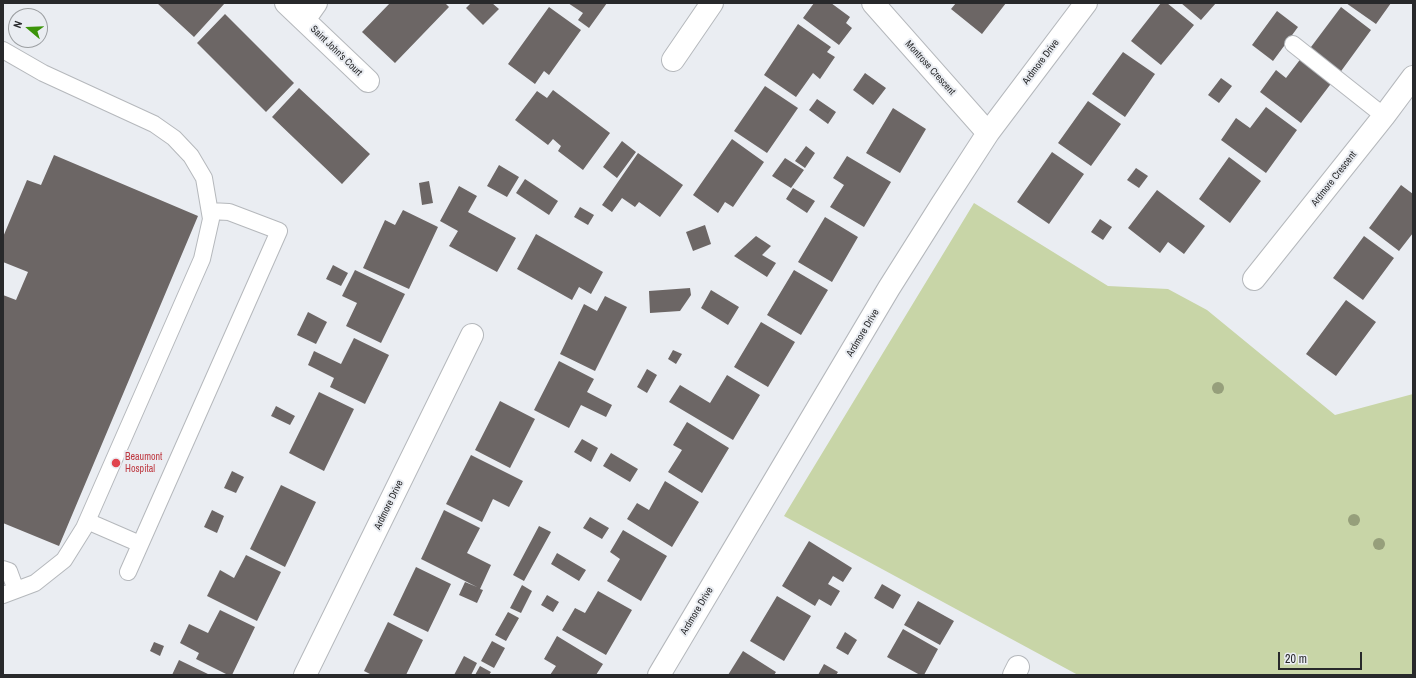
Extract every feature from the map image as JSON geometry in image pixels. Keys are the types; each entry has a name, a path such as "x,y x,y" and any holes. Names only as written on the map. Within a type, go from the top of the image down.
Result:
{"street":[{"name":"Saint John's Court","path":"286,3 310,11 368,81"},
{"path":"673,60 712,3"},
{"name":"Montrose Crescent","path":"873,3 988,133"},
{"name":"Ardmore Drive","path":"659,675 889,288 988,133 1086,3"},
{"name":"Ardmore Crescent","path":"1254,279 1384,116 1413,77"},
{"name":"Ardmore Drive","path":"305,675 472,335"}],"lane":[{"path":"1293,44 1384,116"},
{"path":"3,50 43,73 154,124 174,138 191,156 204,178 211,220 202,259 88,521 64,560 35,583 9,592 9,571 3,569"},
{"path":"128,572 278,231 228,212 210,211"},
{"path":"88,521 140,544"}],"green space":[{"path":"974,203 1108,286 1168,289 1207,310 1335,415 1413,394 1413,675 1078,675 784,516"}],"building":[{"path":"157,3 225,3 194,37"},
{"path":"390,3 445,3 449,7 395,63 362,32"},
{"path":"471,3 492,3 499,9 483,25 466,8"},
{"path":"568,3 607,3 589,28 578,20 583,13"},
{"path":"814,3 831,3 850,17 846,23 852,28 839,45 803,18"},
{"path":"956,3 1006,3 982,34 951,9"},
{"path":"1161,3 1167,3 1194,25 1161,65 1131,41"},
{"path":"1181,3 1216,3 1201,20"},
{"path":"1346,3 1391,3 1376,24"},
{"path":"549,7 581,30 549,75 544,71 535,84 508,64"},
{"path":"1341,7 1371,30 1339,74 1308,51"},
{"path":"1277,11 1298,27 1273,61 1252,45"},
{"path":"225,14 294,83 266,112 197,43"},
{"path":"798,24 831,47 827,52 835,57 820,79 813,73 796,97 764,75"},
{"path":"1123,52 1155,74 1125,117 1092,94"},
{"path":"1302,57 1333,81 1301,123 1260,92 1276,70 1286,78"},
{"path":"865,73 886,88 873,105 853,90"},
{"path":"1221,78 1232,86 1219,103 1208,95"},
{"path":"765,86 798,108 767,153 734,131"},
{"path":"299,88 370,154 342,184 272,117"},
{"path":"553,90 610,133 583,170 558,151 561,146 553,139 548,145 515,120 537,91 547,98"},
{"path":"817,99 836,112 828,124 809,110"},
{"path":"1088,101 1121,124 1091,166 1058,143"},
{"path":"1266,107 1297,130 1266,173 1221,140 1236,118 1250,128"},
{"path":"893,108 926,129 900,173 866,153"},
{"path":"732,139 764,162 733,207 725,202 718,213 693,195"},
{"path":"622,141 636,152 617,178 603,167"},
{"path":"806,146 815,153 805,168 795,161"},
{"path":"1052,152 1084,174 1049,224 1017,202"},
{"path":"638,153 683,185 660,217 639,202 635,207 622,198 612,212 602,205"},
{"path":"54,155 198,216 59,546 3,523 3,295 16,300 28,272 3,262 3,237 27,180 41,185"},
{"path":"847,156 891,182 864,227 830,207 844,185 833,178"},
{"path":"1229,157 1261,181 1230,223 1199,199"},
{"path":"785,158 804,170 791,188 772,176"},
{"path":"499,165 519,177 507,197 487,186"},
{"path":"1136,168 1148,176 1139,188 1127,180"},
{"path":"525,179 558,201 549,215 516,193"},
{"path":"429,181 433,203 422,205 419,183"},
{"path":"1401,185 1413,194 1413,233 1399,251 1369,228"},
{"path":"459,186 477,196 468,212 516,238 497,272 449,246 458,231 440,221"},
{"path":"793,188 815,201 807,213 786,199"},
{"path":"1157,190 1205,226 1184,254 1168,242 1160,253 1128,228"},
{"path":"580,207 594,215 588,225 574,217"},
{"path":"403,210 438,227 409,289 363,268 385,220 395,225"},
{"path":"825,217 858,237 832,282 798,262"},
{"path":"1100,219 1112,227 1103,240 1091,232"},
{"path":"705,225 711,244 693,251 686,232"},
{"path":"536,234 603,272 591,294 579,287 572,300 517,269"},
{"path":"756,236 771,246 762,255 776,263 767,277 734,256"},
{"path":"1364,236 1394,258 1363,300 1333,278"},
{"path":"333,265 348,273 341,286 326,279"},
{"path":"355,270 405,294 381,343 346,326 357,303 342,296"},
{"path":"794,270 828,290 801,335 767,315"},
{"path":"690,288 691,295 680,311 650,313 649,291"},
{"path":"711,290 739,307 728,325 701,308"},
{"path":"605,296 627,307 595,371 560,354 584,304 597,311"},
{"path":"1346,300 1376,322 1336,376 1306,354"},
{"path":"308,312 327,322 316,344 297,335"},
{"path":"761,322 795,342 768,387 734,367"},
{"path":"354,338 389,355 365,404 330,387 334,378 308,365 314,351 341,364"},
{"path":"673,350 682,354 676,364 668,359"},
{"path":"559,361 594,379 587,392 612,405 606,417 581,405 569,428 534,410"},
{"path":"647,369 657,375 647,393 637,387"},
{"path":"727,375 760,395 733,440 669,402 680,385 710,403"},
{"path":"319,392 354,409 324,471 289,453"},
{"path":"500,401 535,419 510,468 475,450"},
{"path":"276,406 295,416 290,425 271,416"},
{"path":"687,422 729,448 702,493 668,472 682,450 673,445"},
{"path":"582,439 598,448 591,462 574,452"},
{"path":"611,453 638,469 630,482 603,466"},
{"path":"471,455 523,481 509,507 493,499 482,522 446,504"},
{"path":"232,471 244,477 236,493 224,488"},
{"path":"665,481 699,502 672,547 627,519 637,503 649,510"},
{"path":"281,485 316,502 285,567 250,549"},
{"path":"212,510 224,516 217,533 204,527"},
{"path":"444,510 480,528 467,553 491,565 480,589 483,590 477,603 459,595 465,582 477,587 421,559"},
{"path":"590,517 609,528 602,539 583,528"},
{"path":"539,526 551,532 524,581 513,575"},
{"path":"623,530 667,556 641,601 607,581 620,559 610,552"},
{"path":"809,541 852,568 843,582 833,576 828,584 840,591 831,606 819,599 815,606 782,586"},
{"path":"557,553 586,570 579,581 551,564"},
{"path":"246,555 281,572 257,621 207,596 220,570 234,578"},
{"path":"416,567 451,584 428,632 393,615"},
{"path":"882,584 901,595 893,609 874,598"},
{"path":"522,585 532,591 521,613 510,608"},
{"path":"598,591 632,610 606,655 562,630 575,608 585,613"},
{"path":"547,595 559,602 553,612 541,605"},
{"path":"777,596 811,616 784,661 750,641"},
{"path":"918,601 954,621 940,645 904,625"},
{"path":"220,610 255,627 232,675 228,675 196,659 199,653 180,643 189,624 208,633"},
{"path":"508,612 519,618 506,641 495,635"},
{"path":"388,622 423,640 406,675 372,675 364,671"},
{"path":"903,629 938,649 924,675 920,675 887,657"},
{"path":"845,632 857,640 848,655 836,648"},
{"path":"557,636 603,664 596,675 550,675 556,666 544,659"},
{"path":"492,641 505,648 494,668 481,661"},
{"path":"154,642 164,646 160,656 150,651"},
{"path":"743,651 776,672 774,675 728,675"},
{"path":"464,656 477,663 471,675 454,675"},
{"path":"179,660 210,675 172,675"},
{"path":"824,664 838,672 836,675 818,675"},
{"path":"480,666 491,672 489,675 475,675"}],"place":[{"name":"Beaumont Hospital","path":"116,463"}]}
